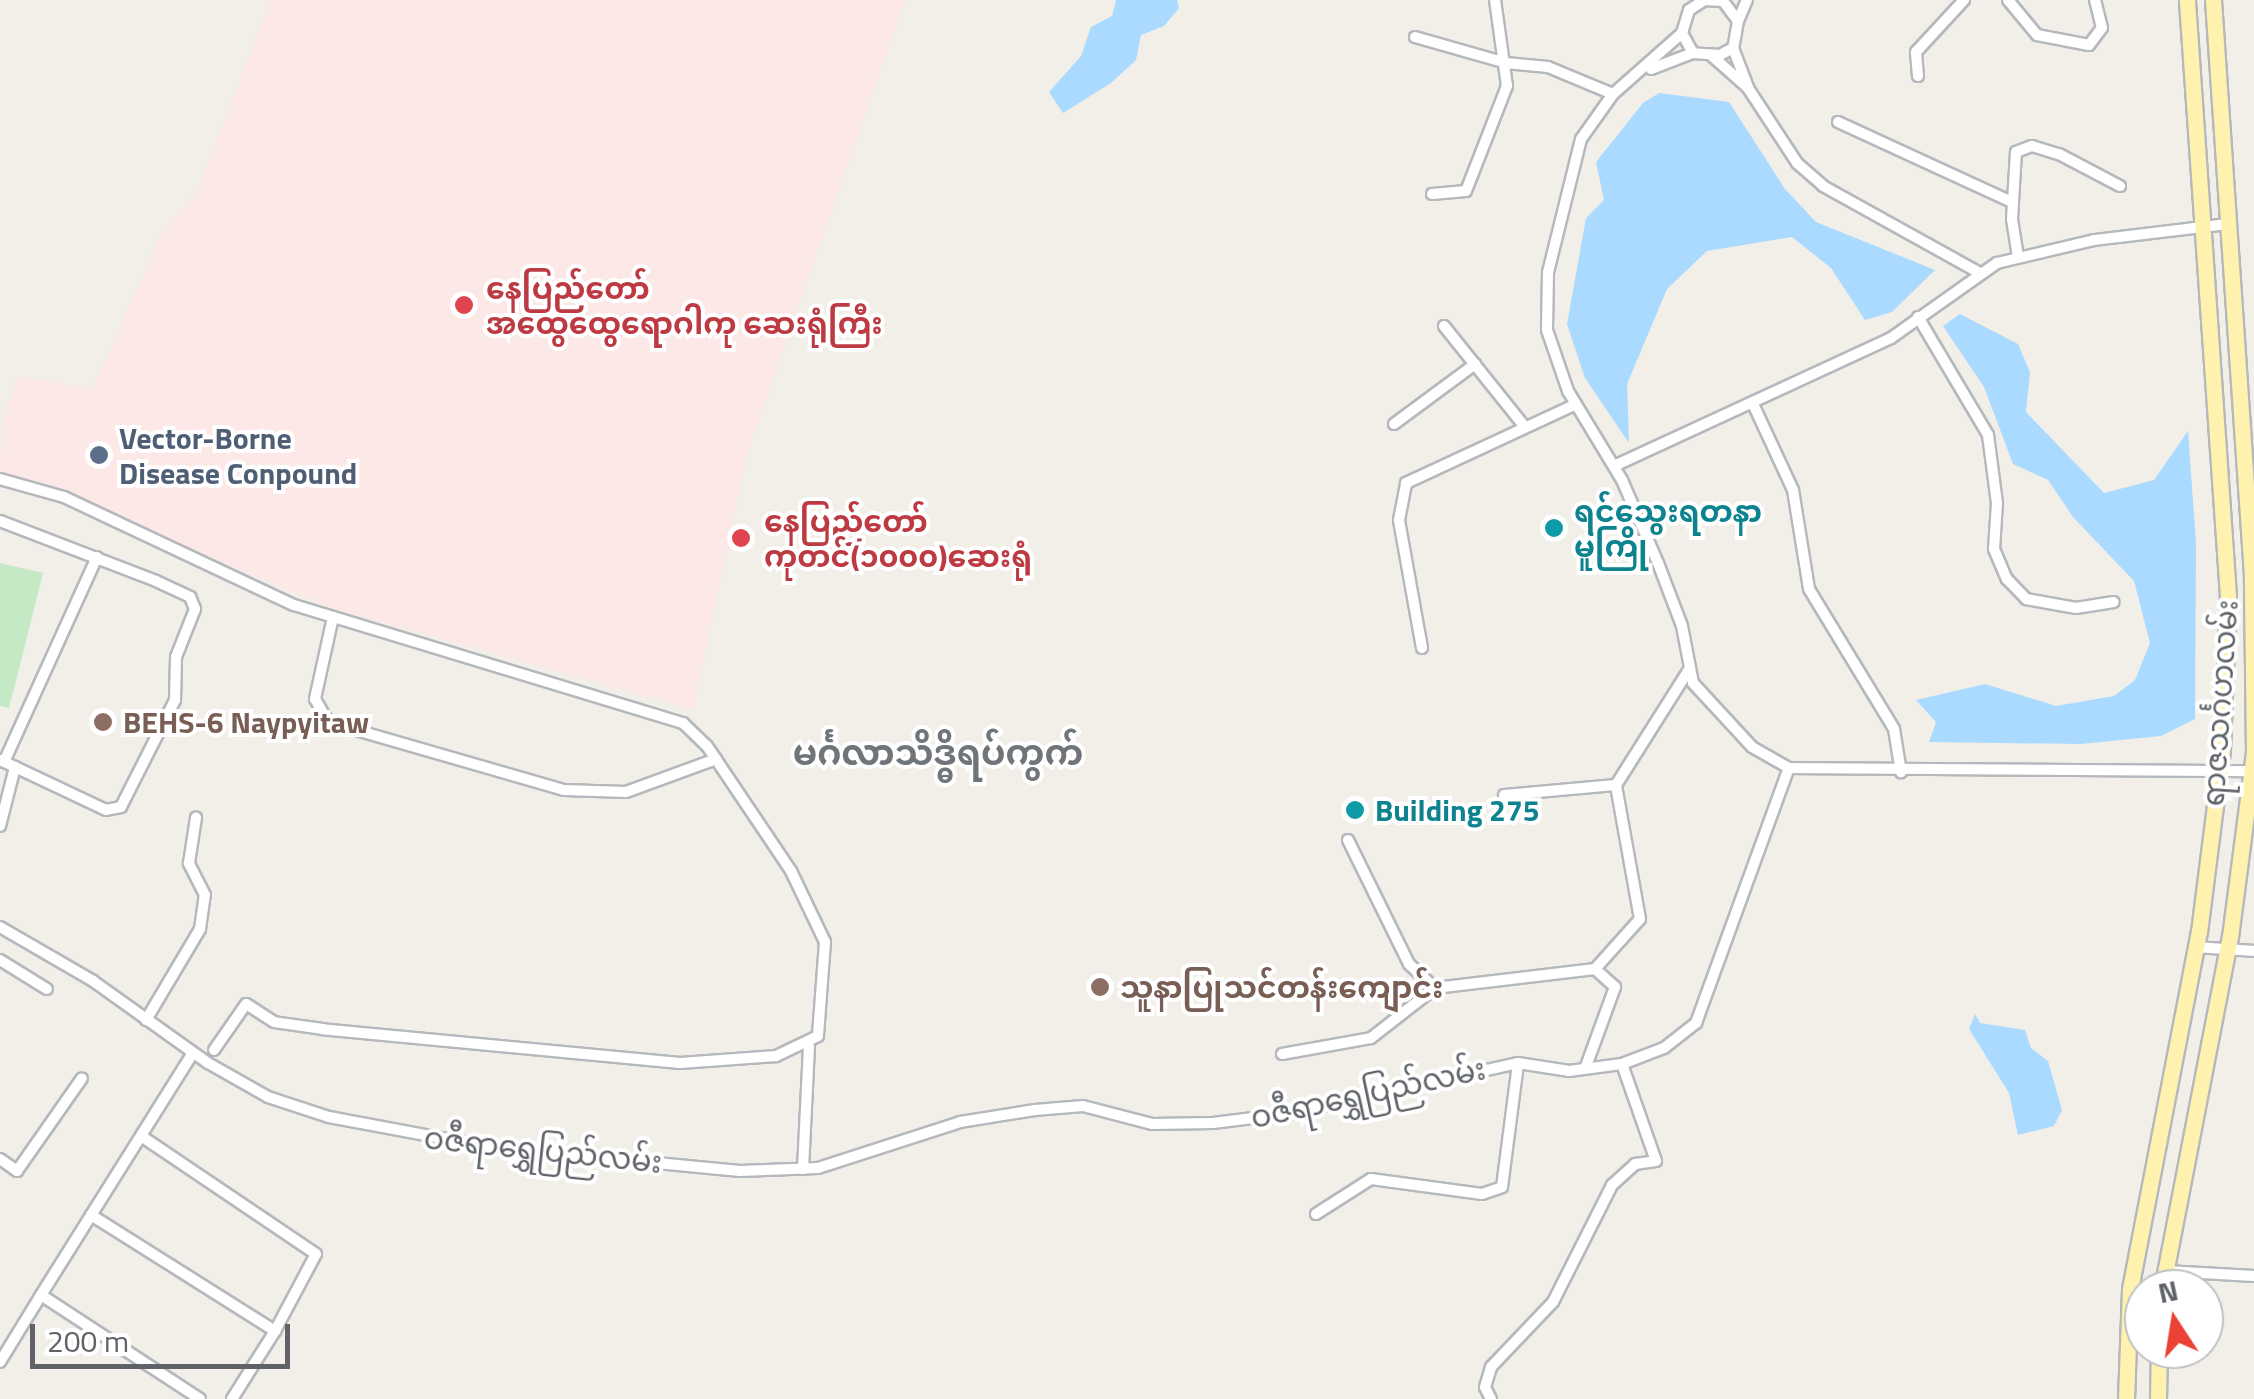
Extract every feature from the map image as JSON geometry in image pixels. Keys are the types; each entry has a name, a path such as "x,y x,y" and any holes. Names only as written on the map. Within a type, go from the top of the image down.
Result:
{"main road":[{"name":"ရာဇသင်္ဂဟလမ်း","path":"2126,1399 2130,1289 2196,947 2219,772 2228,596 2187,0"},
{"name":"ရာဇသင်္ဂဟလမ်း","path":"2166,1269 2228,950 2251,771 2252,575 2213,0"},
{"path":"2158,1399 2159,1369"}],"street":[{"path":"1432,194 1466,191 1507,86 1495,0"},
{"path":"1679,0 1684,17 1682,33 1693,53"},
{"path":"1684,17 1703,0 1723,0 1738,22"},
{"path":"1747,0 1733,48 1748,88 1798,162 1822,186 1978,272"},
{"path":"1918,76 1916,52 1964,0"},
{"path":"2008,0 2037,36 2089,44 2102,28 2094,0"},
{"path":"1682,33 1646,71 1613,94 1581,139 1548,272 1547,330 1576,404 1614,466 1676,610 1693,683 1752,747 1789,768 1900,772 2251,771"},
{"path":"1415,37 1506,63 1548,66 1613,94"},
{"path":"1646,71 1693,53 1712,56 1733,48"},
{"path":"1712,56 1748,88"},
{"path":"1838,122 2012,202"},
{"path":"2018,256 2012,202 2016,152 2032,146 2120,186"},
{"path":"1614,466 1754,406 1891,338 1978,272 2018,256 2228,224"},
{"path":"1918,317 1988,435 1996,503 1994,550 2007,579 2026,599 2076,608 2114,602"},
{"path":"1444,326 1524,426"},
{"path":"1394,424 1475,364"},
{"path":"1422,648 1400,495 1406,483 1576,404"},
{"path":"1754,406 1793,490 1809,589 1894,729 1900,772"},
{"path":"0,479 64,496 294,605 669,716 716,759 792,871 825,942 818,1036 809,1046 776,1056 680,1063 324,1029 274,1022 246,1004 214,1050"},
{"path":"0,521 190,597 194,609 176,657 176,700 121,806 106,810 6,763"},
{"path":"0,826 6,763 96,557"},
{"path":"332,616 315,699 327,720 342,726 564,790 626,792 716,759"},
{"path":"1282,1054 1371,1038 1435,988 1595,968 1640,919 1616,785 1690,668"},
{"name":"ဝဇီရာရွှေပြည်လမ်း","path":"0,927 268,1097 410,1136 740,1172 803,1169 960,1122 1035,1110 1082,1106 1152,1124 1213,1123 1293,1113 1518,1062 1585,1069 1622,1064 1664,1048 1696,1023 1789,768"},
{"path":"1504,795 1616,785"},
{"path":"146,1020 200,929 205,895 189,862 196,818"},
{"path":"1348,840 1409,964 1435,988"},
{"path":"2196,947 2254,951"},
{"path":"0,960 47,989"},
{"path":"1585,1069 1615,986 1595,968"},
{"path":"803,1169 809,1046"},
{"path":"0,1362 193,1052"},
{"path":"1316,1214 1372,1180 1482,1194 1502,1187 1518,1062"},
{"path":"1490,1399 1485,1387 1491,1367 1553,1302 1612,1185 1634,1164 1656,1161 1622,1064"},
{"path":"0,1160 17,1170 82,1078"},
{"path":"141,1136 316,1254 232,1399"},
{"path":"92,1215 274,1332"},
{"path":"2224,1274 2254,1276"},
{"path":"41,1295 200,1399"}],"shaded area":[{"name":"နေပြည်တော် အထွေထွေရောဂါကု ဆေးရုံကြီး","path":"271,0 905,0 747,454 693,709 332,608 0,471 3,420 18,377 93,388 162,233 196,194"}],"green space":[{"path":"0,563 43,573 9,708 0,706"}],"water":[{"path":"1116,0 1177,0 1179,8 1164,26 1141,35 1136,60 1111,83 1063,113 1049,92 1081,56 1091,27 1112,16"},
{"path":"1659,93 1729,102 1785,189 1816,222 1935,270 1892,312 1865,320 1831,268 1792,237 1707,251 1667,289 1627,384 1629,443 1585,378 1567,324 1586,218 1604,200 1596,162 1643,103"},
{"path":"1960,314 2018,344 2030,372 2026,412 2104,493 2154,480 2188,431 2196,543 2195,719 2161,736 2081,744 1929,742 1936,722 1916,700 1985,684 2056,706 2114,696 2135,680 2150,643 2134,581 2073,517 2048,480 2013,464 1984,387 1943,326"},
{"path":"1975,1014 1980,1023 2025,1030 2031,1048 2048,1061 2062,1110 2054,1126 2018,1135 2009,1093 1969,1029"}],"place":[{"name":"နေပြည်တော် အထွေထွေရောဂါကု ဆေးရုံကြီး","path":"464,305"},
{"name":"Vector-Borne Disease Conpound","path":"99,455"},
{"name":"ရင်သွေးရတနာ မူကြို","path":"1554,528"},
{"name":"နေပြည်တော် ကုတင်(၁၀၀၀)ဆေးရုံ","path":"741,538"},
{"name":"BEHS-6 Naypyitaw","path":"103,722"},
{"name":"Building 275","path":"1355,810"},
{"name":"သူနာပြုသင်တန်းကျောင်း","path":"1100,987"}],"district":[{"name":"မင်္ဂလာသိဒ္ဓိရပ်ကွက်","path":"938,752"}]}
